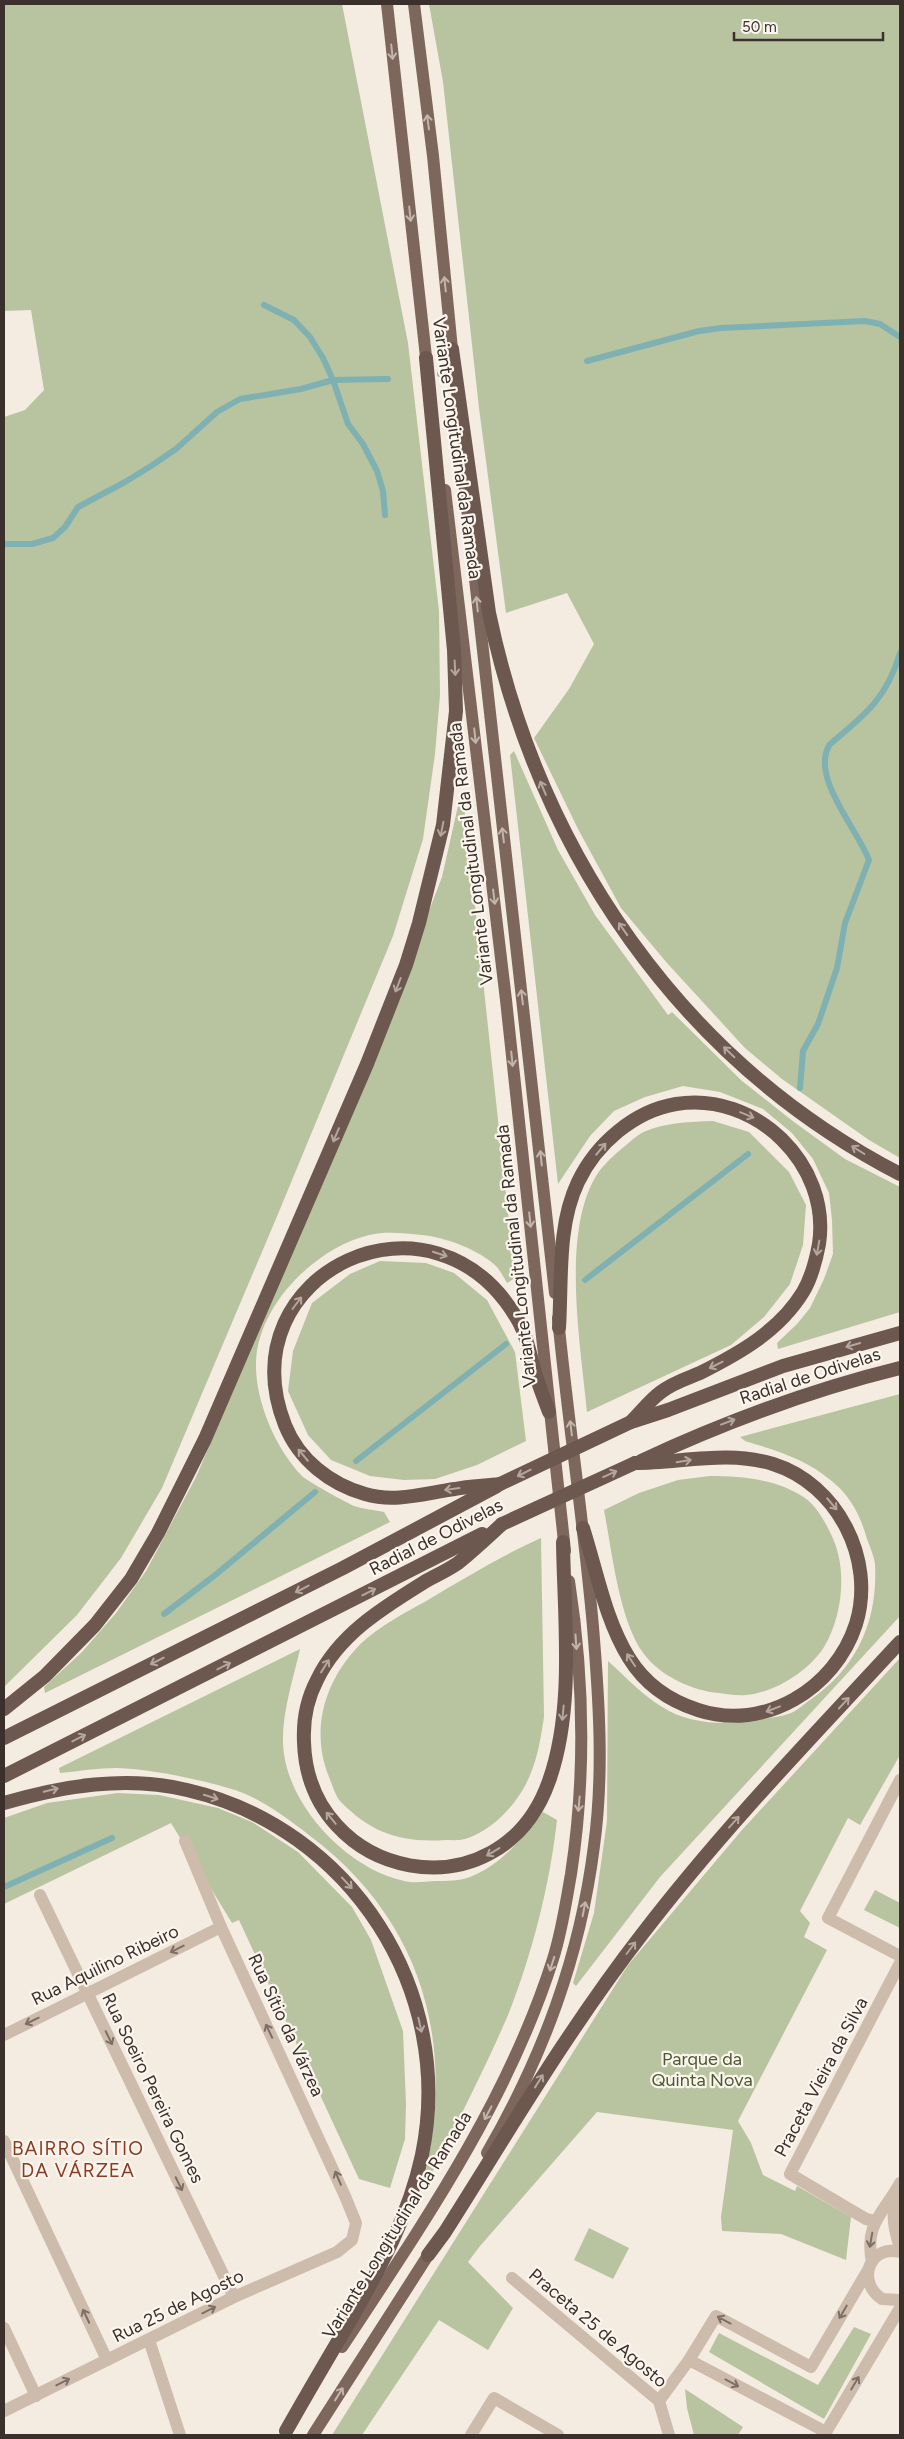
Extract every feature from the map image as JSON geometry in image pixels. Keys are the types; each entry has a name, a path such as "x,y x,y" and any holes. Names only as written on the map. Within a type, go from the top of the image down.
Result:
{"highway":[{"path":"452,350 485,586 496,645 519,727 548,800 568,840 588,876 634,945 675,997 703,1027 744,1066 798,1109 830,1132 900,1174"},
{"path":"4,1709 46,1676 95,1625 131,1580 162,1527 205,1439 363,1074 406,965 419,923 443,825 456,711 454,650 426,358"},
{"path":"559,1328 565,1222 571,1200 578,1181 589,1163 617,1132 637,1118 675,1104 715,1105 748,1116 769,1127 797,1156 810,1177 820,1211 820,1233 817,1253 812,1274 804,1290 778,1324 762,1337 722,1362 662,1391 631,1422"},
{"path":"500,1484 456,1488 410,1497 386,1498 345,1487 325,1476 313,1466 299,1450 288,1431 275,1391 278,1347 292,1310 312,1285 341,1263 381,1249 402,1247 441,1253 480,1275 511,1310 529,1346 549,1412"},
{"name":"Radial de Odivelas","path":"4,1738 334,1573 478,1498 500,1484 631,1422 668,1410 783,1366 900,1333"},
{"name":"Radial de Odivelas","path":"4,1776 502,1524 635,1463 744,1416 822,1390 900,1368"},
{"path":"583,1528 606,1608 618,1638 630,1660 647,1681 664,1695 685,1706 707,1713 746,1716 768,1712 791,1702 811,1689 832,1668 847,1646 856,1624 861,1584 859,1564 848,1529 835,1507 822,1494 793,1472 754,1459 727,1456 669,1463 635,1463"},
{"path":"502,1524 457,1563 394,1601 344,1640 316,1680 308,1702 304,1726 304,1752 308,1773 318,1797 329,1817 345,1833 365,1848 388,1859 410,1865 437,1868 463,1865 488,1856 507,1843 527,1821 542,1799 555,1761 564,1697 566,1665 563,1542"},
{"path":"428,2255 445,2232 558,2051 641,1934 723,1835 900,1642"},
{"path":"4,1803 59,1788 122,1783 187,1789 238,1806 285,1830 330,1866 367,1907 396,1955 410,1988 426,2056 429,2087 422,2155 411,2194 389,2252 285,2433"}],"main road":[{"name":"Variante Longitudinal da Ramada","path":"285,2433 413,2240 474,2139 523,2041 554,1958 566,1907 573,1859 582,1760 574,1614 563,1542 521,1134 454,553 426,358 387,4"},
{"name":"Variante Longitudinal da Ramada","path":"313,2435 428,2255 491,2147 533,2066 561,1992 582,1916 595,1844 599,1738 596,1659 583,1528 474,575 432,156 414,4"}],"street":[{"path":"900,1780 828,1918 900,1956"},
{"name":"Rua Sítio da Várzea","path":"185,1841 221,1927 333,2167 356,2223"},
{"name":"Rua Soeiro Pereira Gomes","path":"40,1895 234,2297"},
{"name":"Rua Aquilino Ribeiro","path":"4,2035 221,1927"},
{"name":"Praceta Vieira da Silva","path":"876,2222 866,2219 790,2174 900,1963"},
{"path":"4,2141 107,2360"},
{"path":"898,2187 884,2204 868,2244 870,2287 875,2294 891,2301 900,2300"},
{"path":"898,2187 892,2211 895,2233 900,2247"},
{"name":"Rua 25 de Agosto","path":"4,2411 234,2297 337,2252 352,2240 356,2223"},
{"path":"659,2401 689,2360 716,2316 811,2367 870,2266 885,2252 900,2252"},
{"name":"Praceta 25 de Agosto","path":"512,2278 659,2401 670,2435"},
{"path":"689,2360 826,2432 900,2308"},
{"path":"4,2328 36,2396"},
{"path":"149,2340 180,2435"},
{"path":"471,2435 494,2398 558,2435"}],"green space":[{"path":"4,4 342,4 408,343 439,611 440,695 435,754 423,839 393,936 162,1488 121,1558 77,1615 4,1687 4,417 25,410 44,390 31,310 4,311"},
{"path":"429,4 900,4 900,1158 869,1140 782,1079 745,1048 667,963 621,908 578,829 534,738 569,689 594,644 567,593 506,613 479,408 443,82"},
{"path":"514,751 558,850 595,915 668,1015 672,1012 742,1081 794,1122 845,1159 900,1187 900,1312 778,1349 777,1343 797,1324 810,1308 824,1279 833,1254 829,1193 813,1159 792,1133 763,1109 720,1092 683,1086 645,1097 614,1111 590,1136 558,1184 510,755"},
{"path":"463,794 515,1278 507,1283 497,1267 490,1261 462,1245 431,1236 402,1233 369,1235 349,1242 329,1252 310,1266 293,1282 278,1301 266,1321 259,1342 256,1363 259,1393 263,1408 284,1452 302,1476 318,1487 354,1506 384,1512 390,1522 45,1693 44,1687 82,1652 116,1613 146,1571 196,1477 353,1110 442,877 460,797"},
{"path":"713,1121 749,1132 789,1172 806,1205 803,1245 790,1284 764,1317 731,1345 587,1412 576,1290 576,1257 579,1225 586,1197 598,1173 604,1166 640,1134 671,1124"},
{"path":"380,1261 426,1263 454,1273 487,1300 515,1352 526,1441 477,1465 435,1479 404,1480 370,1476 331,1460 308,1435 288,1391 293,1351 312,1303 350,1274"},
{"path":"900,1394 900,1616 660,1877 576,1986 573,1983 594,1913 607,1821 608,1661 652,1701 678,1715 707,1722 737,1722 786,1715 796,1710 826,1687 852,1658 868,1624 873,1605 875,1585 875,1564 872,1552 862,1523 854,1508 845,1494 833,1482 802,1462 780,1452 745,1441 740,1437"},
{"path":"710,1476 759,1480 783,1487 805,1498 822,1518 832,1536 838,1554 841,1581 839,1609 824,1647 809,1664 790,1679 768,1690 757,1693 736,1695 709,1692 688,1686 668,1675 644,1654 635,1640 622,1605 604,1510 639,1493 678,1480"},
{"path":"541,1538 544,1717 533,1768 520,1795 496,1821 478,1834 465,1839 414,1840 388,1834 363,1821 340,1801 329,1777 324,1760 321,1744 321,1727 323,1711 334,1679 354,1651 379,1629 483,1568"},
{"path":"300,1649 285,1714 283,1728 284,1754 289,1775 299,1797 312,1817 328,1836 347,1853 367,1866 388,1876 410,1882 466,1878 482,1872 502,1858 543,1812 557,1820 545,1894 517,1992 490,2055 432,2173 426,2170 434,2121 436,2073 431,2027 420,1984 402,1942 378,1904 347,1868 309,1835 283,1816 255,1798 235,1790 208,1782 146,1770 103,1768 60,1773 59,1768"},
{"name":"Parque da Quinta Nova","path":"900,1658 900,1755 860,1825 848,1818 800,1911 810,1923 804,1937 827,1950 738,2121 751,2143 763,2175 795,2191 797,2186 851,2217 846,2260 781,2234 722,2231 721,2217 733,2130 597,2112 468,2262 513,2308 488,2350 439,2320 362,2435 332,2435 628,1965 742,1830"},
{"path":"118,1793 159,1795 218,1808 252,1822 298,1852 352,1907 371,1940 403,2031 406,2104 405,2139 390,2188 359,2179 239,1920 232,1923 171,1823 4,1904 4,1818 47,1803"},
{"path":"875,1890 900,1903 900,1928 864,1910"},
{"path":"589,2228 629,2248 613,2279 574,2260"},
{"path":"854,2327 871,2334 824,2419 709,2352 719,2333 818,2385"},
{"path":"685,2389 743,2427 738,2435 694,2435 687,2408"}],"waterway":[{"path":"264,305 294,320 310,337 323,358 333,380 348,424 363,444 377,471 383,491 385,515"},
{"path":"587,361 699,331 721,328 865,321 880,324 900,337"},
{"path":"4,544 32,544 53,538 65,527 78,507 151,466 176,449 217,412 240,399 301,389 333,380 388,379"},
{"path":"800,1088 803,1051 818,1024 837,968 845,923 869,860 830,787 825,757 830,744 854,724 881,694 895,669 900,653"},
{"path":"585,1280 748,1154"},
{"path":"356,1461 506,1344"},
{"path":"164,1614 214,1576 315,1492"},
{"path":"4,1887 112,1838"}],"district":[{"name":"BAIRRO SÍTIO DA VÁRZEA","path":"78,2159"}]}
